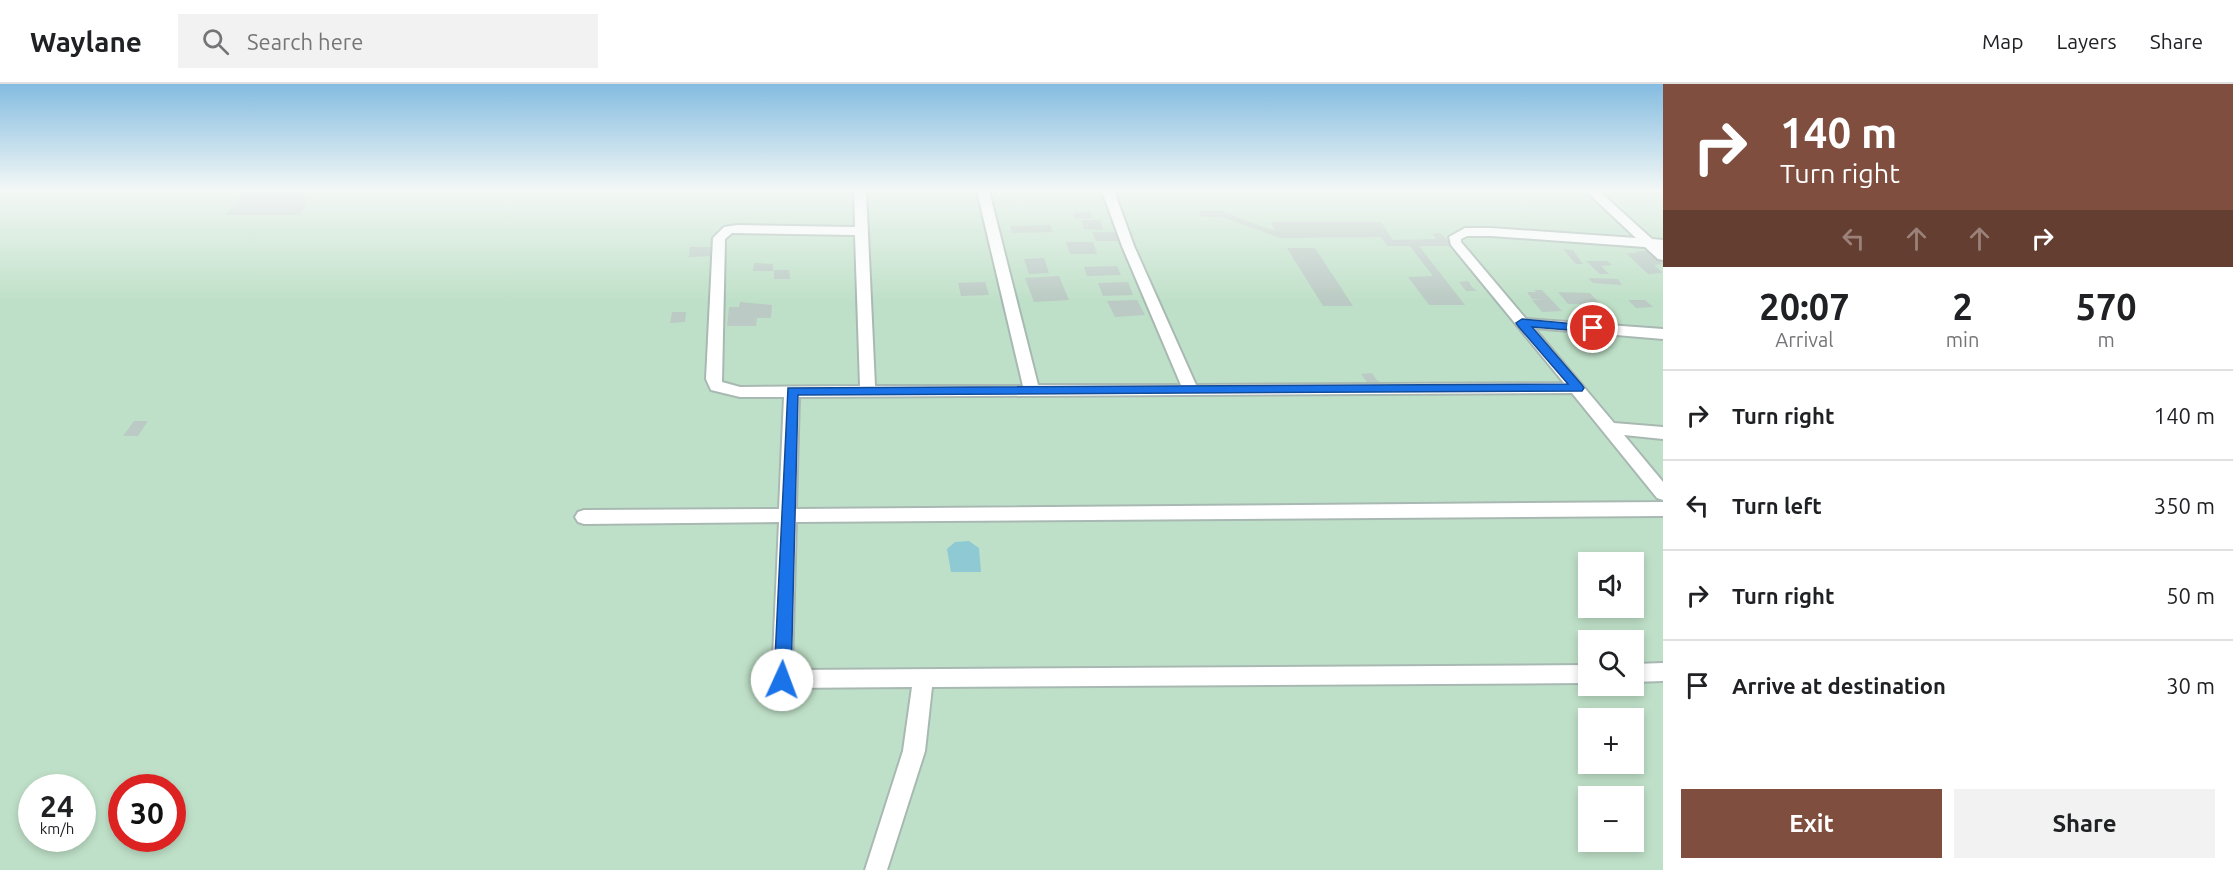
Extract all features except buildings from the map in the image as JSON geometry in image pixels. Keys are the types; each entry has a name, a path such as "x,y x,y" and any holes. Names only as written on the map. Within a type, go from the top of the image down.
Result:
{"street":[{"path":"860,228 868,390"},
{"path":"992,228 1031,389"},
{"path":"1121,228 1191,390"},
{"path":"1636,228 1656,244 1663,256"},
{"path":"860,231 737,229 728,230 719,238 713,379 716,386 740,392 1578,388"},
{"path":"1656,244 1491,232 1458,234 1455,237 1455,242 1612,428 1663,494"},
{"path":"1522,323 1663,334"},
{"path":"792,391 782,680 1578,674"},
{"path":"1612,428 1663,433"},
{"path":"584,517 1663,509"},
{"path":"1644,673 1663,672"},
{"path":"876,870 914,751 923,680"}],"green space":[{"path":"0,228 1663,228 1663,870 0,870"}],"water":[{"path":"969,541 979,548 981,572 951,572 947,549 955,542"}],"route":[{"path":"782,680 792,391 1578,388 1522,323 1593,328"}]}
